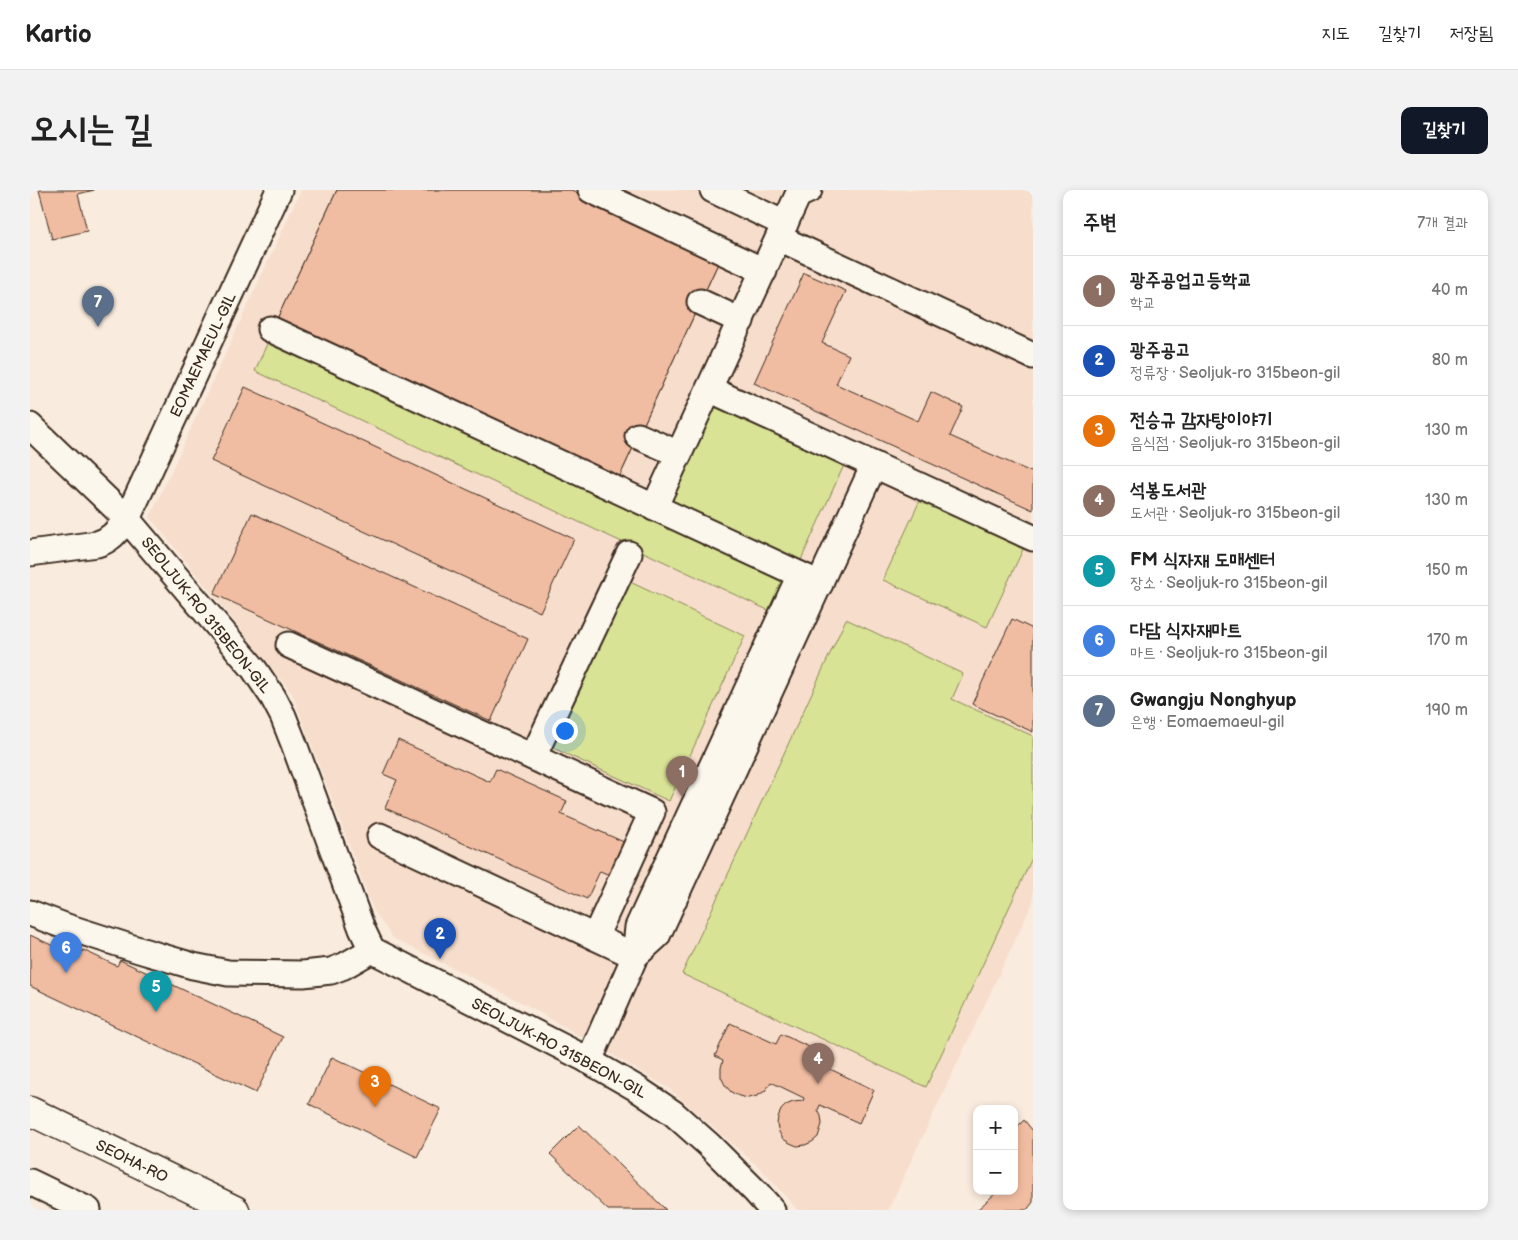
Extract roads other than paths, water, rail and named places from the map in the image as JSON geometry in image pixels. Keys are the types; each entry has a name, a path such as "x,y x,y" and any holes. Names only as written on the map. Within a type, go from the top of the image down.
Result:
{"main road":[{"name":"SEOHA-RO","path":"30,1111 235,1210"}],"street":[{"name":"EOMAEMAEUL-GIL","path":"30,553 104,542 112,536 126,519 279,190"},
{"path":"591,190 764,271"},
{"path":"713,190 782,231 1033,356"},
{"path":"654,508 798,195 809,190"},
{"path":"700,302 741,320"},
{"path":"270,329 810,580"},
{"path":"709,389 1033,538"},
{"name":"SEOLJUK-RO 315BEON-GIL","path":"30,426 126,519 254,669 273,697 294,744 362,929 372,950 589,1061 636,1088 673,1113 709,1145 772,1210"},
{"path":"638,436 679,454"},
{"path":"589,1061 635,956 657,936 810,580 874,465"},
{"path":"533,757 629,554"},
{"path":"289,645 652,812 595,937"},
{"path":"380,836 635,956"},
{"path":"30,913 67,927 193,966 228,973 303,974 331,971 372,950"},
{"path":"30,1182 88,1210"}],"place":[{"name":"Gwangju Nonghyup","path":"98,327"},
{"name":"광주공업고등학교","path":"682,797"},
{"name":"광주공고","path":"440,959"},
{"name":"다담 식자재마트","path":"66,973"},
{"name":"FM 식자재 도매센터","path":"156,1012"},
{"name":"석봉도서관","path":"818,1084"},
{"name":"전승규 감자탕이야기","path":"375,1107"}]}
